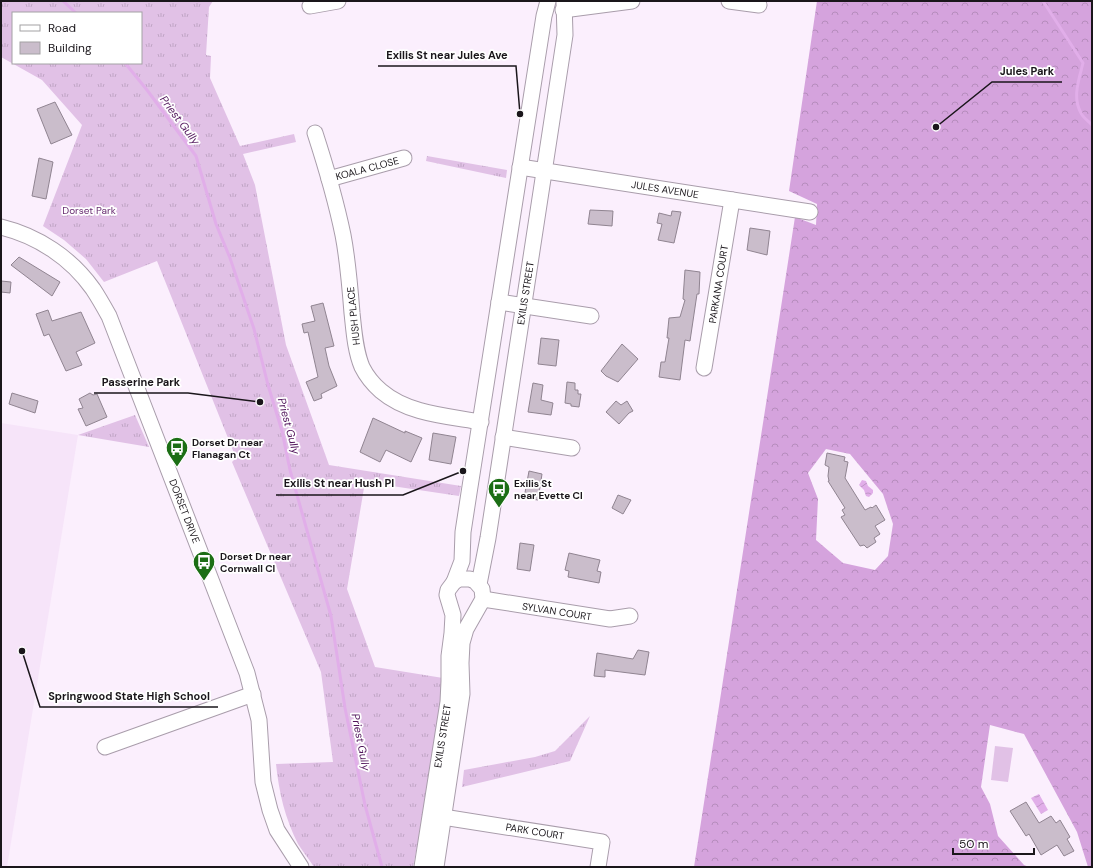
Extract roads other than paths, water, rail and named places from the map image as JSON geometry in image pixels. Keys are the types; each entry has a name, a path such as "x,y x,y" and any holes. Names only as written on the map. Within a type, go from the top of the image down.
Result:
{"street":[{"path":"310,6 338,1"},
{"name":"EXILIS STREET","path":"422,867 448,702 449,656 453,615 447,595 462,561 463,532 544,16 548,1"},
{"path":"564,6 632,1"},
{"path":"729,1 758,5"},
{"name":"EXILIS STREET","path":"436,867 462,694 462,643 466,630 480,605 482,589 479,584 488,538 565,35 564,6"},
{"name":"HUSH PLACE","path":"315,133 329,179 346,254 354,336 363,368 371,381 381,391 405,406 416,410 481,422"},
{"name":"KOALA CLOSE","path":"329,179 404,158"},
{"name":"JULES AVENUE","path":"520,167 810,212"},
{"name":"PARKANA COURT","path":"704,368 732,200"},
{"name":"DORSET DRIVE","path":"1,227 27,236 55,251 80,274 94,290 109,316 247,673 259,720 263,782 270,810 277,830 301,867"},
{"path":"499,302 591,316"},
{"path":"503,437 572,448"},
{"path":"454,582 459,579 470,579 479,584"},
{"path":"450,605 459,613 466,614 472,613 480,605"},
{"name":"SYLVAN COURT","path":"480,605 610,619 630,616"},
{"path":"105,747 253,694"},
{"name":"PARK COURT","path":"443,817 602,842 598,867"}],"water":[{"path":"862,480 866,481 868,486 873,490 873,493 869,497 866,496 864,490 859,485"},
{"path":"1039,794 1048,810 1041,814 1031,798"}],"waterway":[{"name":"Priest Gully","path":"63,1 75,12"},
{"path":"1043,1 1083,63 1077,88 1077,101 1082,115 1092,125"},
{"name":"Priest Gully","path":"126,64 196,156 216,224 230,258 254,329 268,385 282,431 290,470 331,616 345,708 365,805 382,867"}],"place":[{"name":"Exilis St near Jules Ave","path":"520,114"},
{"name":"Jules Park","path":"936,127"},
{"name":"Passerine Park","path":"260,402"},
{"name":"Dorset Dr near Flanagan Ct","path":"177,468"},
{"name":"Exilis St near Hush Pl","path":"463,471"},
{"name":"Exilis St near Evette Cl","path":"499,508"},
{"name":"Dorset Dr near Cornwall Cl","path":"204,582"},
{"name":"Springwood State High School","path":"22,651"}],"park label":[{"name":"Dorset Park","path":"89,210"}]}
